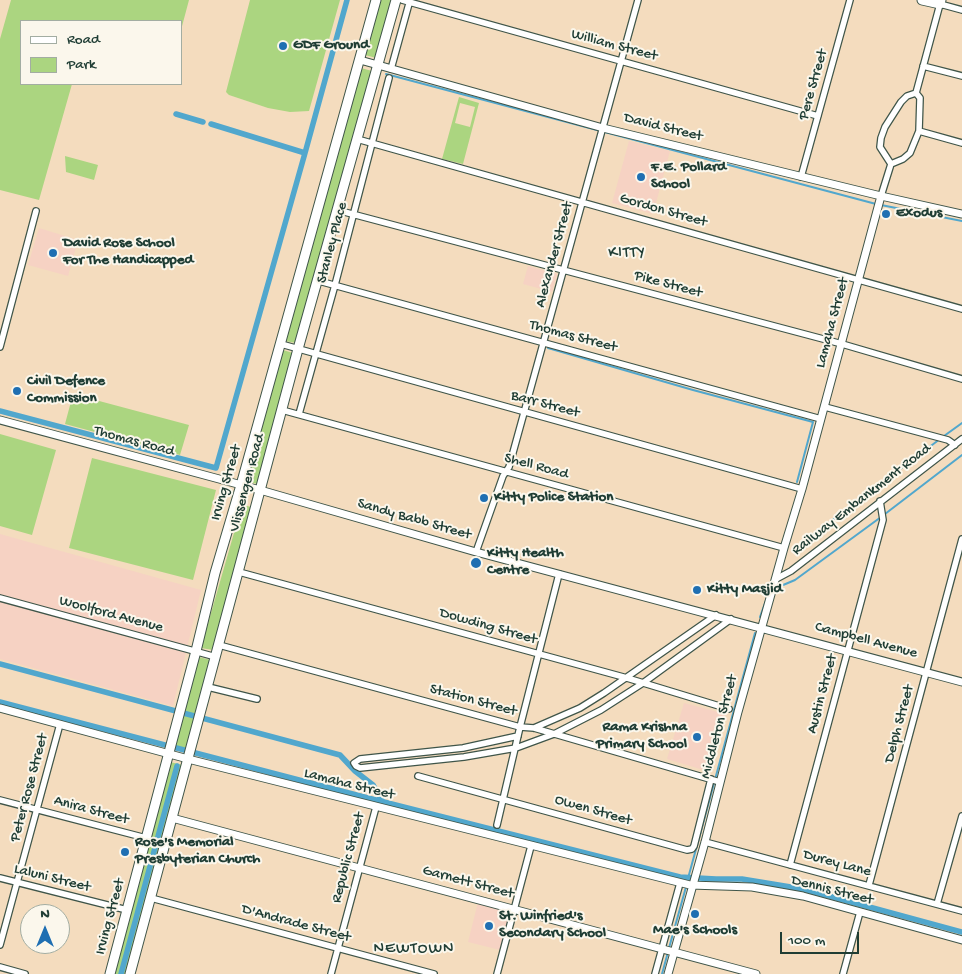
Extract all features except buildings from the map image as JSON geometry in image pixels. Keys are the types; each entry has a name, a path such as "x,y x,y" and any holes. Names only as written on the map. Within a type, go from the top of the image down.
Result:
{"main road":[{"name":"Irving Street","path":"110,974 196,652 215,573 281,344 376,0"},
{"name":"Vlissengen Road","path":"130,974 298,349 319,281 396,0"},
{"path":"922,0 940,2"}],"street":[{"name":"Alexander Street","path":"476,552 503,476 509,467 638,0"},
{"name":"Pere Street","path":"801,177 850,0"},
{"name":"William Street","path":"408,1 818,116"},
{"path":"391,68 408,1"},
{"path":"916,92 911,93 901,102 885,127 881,138 880,147 891,164 904,159 910,153 919,132 920,98 916,92 940,2 962,10"},
{"name":"David Street","path":"360,60 602,131 801,177 879,202 962,214"},
{"path":"923,66 962,76"},
{"name":"Stanley Place","path":"299,414 389,78"},
{"path":"919,132 962,143"},
{"name":"Gordon Street","path":"357,139 962,309"},
{"name":"Lamaha Street","path":"802,489 860,279 879,202 891,164"},
{"path":"0,347 36,210"},
{"name":"Pike Street","path":"337,210 842,344 962,379"},
{"name":"Thomas Street","path":"319,281 821,418"},
{"name":"Barr Street","path":"281,344 802,489"},
{"path":"825,407 934,436 955,444"},
{"name":"Shell Road","path":"282,410 784,548"},
{"name":"Thomas Road","path":"0,420 260,490"},
{"name":"Railway Embankment Road","path":"776,579 791,571 962,439"},
{"name":"Middleton Street","path":"668,974 784,548 802,489"},
{"name":"Sandy Babb Street","path":"260,490 476,552 763,627"},
{"name":"Austin Street","path":"790,864 883,520 880,501"},
{"name":"Delph Street","path":"869,885 962,539"},
{"path":"780,565 791,571"},
{"name":"Dowding Street","path":"239,572 318,592 627,678 729,709"},
{"path":"498,825 520,727 559,574"},
{"name":"Woolford Avenue","path":"0,598 216,657"},
{"path":"534,728 580,708 627,678 716,615"},
{"path":"518,736 463,748 360,759 354,763 360,768 464,757 516,748 554,734 601,710 643,683 731,619"},
{"name":"Campbell Avenue","path":"763,627 962,682"},
{"name":"Station Street","path":"219,645 520,727 534,728 720,782"},
{"path":"208,687 257,700"},
{"name":"Lamaha Street","path":"0,708 170,749 188,759 531,846 681,883 692,884"},
{"name":"Peter Rose Street","path":"0,945 60,724"},
{"path":"463,748 464,757"},
{"name":"Owen Street","path":"418,776 687,850 692,849 694,846 711,779"},
{"name":"Anira Street","path":"0,800 146,838"},
{"name":"Republic Street","path":"331,974 376,806"},
{"path":"937,904 962,816"},
{"name":"Garnett Street","path":"172,818 756,974"},
{"name":"Durey Lane","path":"705,842 962,911"},
{"path":"497,974 531,846"},
{"name":"Laluni Street","path":"0,878 127,910"},
{"path":"656,974 681,883"},
{"name":"Dennis Street","path":"692,884 752,887 803,896 962,940"},
{"name":"D'Andrade Street","path":"151,898 434,974"},
{"path":"843,974 860,912"},
{"path":"0,967 25,974"}],"shaded area":[{"name":"F.E. Pollard School","path":"629,141 670,151 653,214 612,203"},
{"name":"David Rose School For The Handicapped","path":"39,228 78,240 68,276 28,265"},
{"path":"528,266 557,274 552,292 523,284"},
{"path":"0,534 201,590 173,706 0,659"},
{"name":"Rama Krishna Primary School","path":"684,703 726,714 710,772 667,759"},
{"name":"St. Winfried's Secondary School","path":"478,902 510,910 500,950 468,942"}],"green space":[{"path":"11,0 189,0 182,26 182,20 20,20 20,85 72,85 39,200 0,190 0,39"},
{"name":"GDF Ground","path":"250,0 340,0 309,111 290,112 268,108 229,95 226,92"},
{"path":"380,0 392,0 376,58 365,55"},
{"path":"361,68 372,71 296,343 285,341"},
{"path":"459,97 479,103 463,164 442,159","holes":["460,103 475,107 470,127 455,123"]},
{"path":"65,156 98,165 94,180 66,172"},
{"path":"283,350 293,353 257,484 246,481"},
{"path":"73,394 189,425 180,455 65,424"},
{"path":"0,434 56,450 32,535 0,526"},
{"path":"92,458 216,490 193,580 69,548"},
{"path":"242,505 252,507 213,650 201,648"},
{"path":"199,657 211,660 186,752 174,748"},
{"path":"170,762 183,765 126,974 115,974"}],"waterway":[{"path":"305,153 347,0"},
{"path":"386,74 876,204"},
{"path":"176,114 203,122"},
{"path":"0,411 216,468 305,153 211,124"},
{"path":"881,205 962,221"},
{"path":"548,348 813,422 797,482"},
{"path":"944,436 962,423"},
{"path":"794,549 940,439"},
{"path":"885,514 962,455"},
{"path":"776,588 795,580 881,517"},
{"path":"760,617 769,592"},
{"path":"687,882 755,633"},
{"path":"0,664 340,755 355,771 373,785 383,802"},
{"path":"0,702 680,877 742,879 803,889 962,932"},
{"path":"121,974 177,766"},
{"path":"669,948 686,887"},
{"path":"662,974 668,952"}],"place":[{"name":"GDF Ground","path":"283,46"},
{"name":"F.E. Pollard School","path":"641,177"},
{"name":"Exodus","path":"886,214"},
{"name":"David Rose School For The Handicapped","path":"53,253"},
{"name":"Civil Defence Commission","path":"17,391"},
{"name":"Kitty Police Station","path":"484,498"},
{"name":"Kitty Health Centre","path":"476,563"},
{"name":"Kitty Masjid","path":"697,590"},
{"name":"Rama Krishna Primary School","path":"697,737"},
{"name":"Rose's Memorial Presbyterian Church","path":"125,852"},
{"name":"Mae's Schools","path":"695,914"},
{"name":"St. Winfried's Secondary School","path":"489,926"}],"district":[{"name":"KITTY","path":"627,254"},
{"name":"NEWTOWN","path":"414,950"}]}
